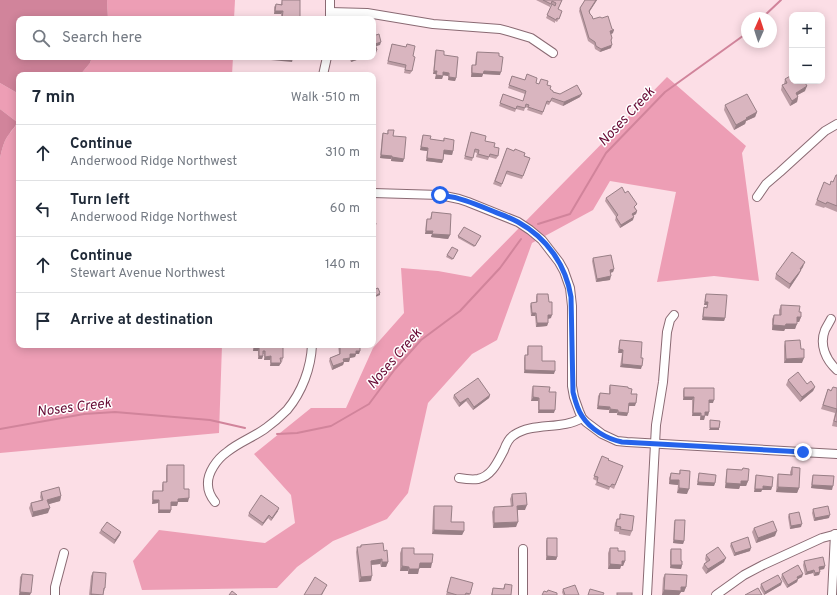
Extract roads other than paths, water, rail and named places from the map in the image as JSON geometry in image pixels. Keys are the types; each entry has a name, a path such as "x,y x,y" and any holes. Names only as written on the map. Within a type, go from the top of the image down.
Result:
{"street":[{"path":"330,0 330,15 367,12 440,25 500,29 530,38 553,54"},
{"path":"324,72 326,60"},
{"path":"757,198 766,184 825,131 837,124"},
{"path":"376,193 440,195 464,200 518,222 546,244 562,266 570,288 572,302 573,392 582,418 598,432 622,442 837,454"},
{"path":"647,595 657,416 664,373 667,332 670,320 674,315"},
{"path":"831,319 825,331 823,346 827,359 837,370"},
{"path":"215,502 209,492 208,485 211,472 215,464 220,457 266,428 287,409 305,378 310,362 312,348"},
{"path":"459,478 478,479 487,475 497,463 510,438 518,432 531,428 562,424 582,418"},
{"path":"716,595 744,575 763,565 822,538 836,534 832,595"},
{"path":"523,549 523,595"},
{"path":"55,595 55,587 64,553"}],"waterway":[{"name":"Noses Creek","path":"768,12 781,0"},
{"name":"Noses Creek","path":"538,224 570,214 606,153 665,92 741,37"},
{"name":"Noses Creek","path":"277,434 297,433 331,426 369,404 395,369 421,340 460,311 500,268 521,239"},
{"name":"Noses Creek","path":"0,429 84,414 115,412 210,420 245,428"}]}
